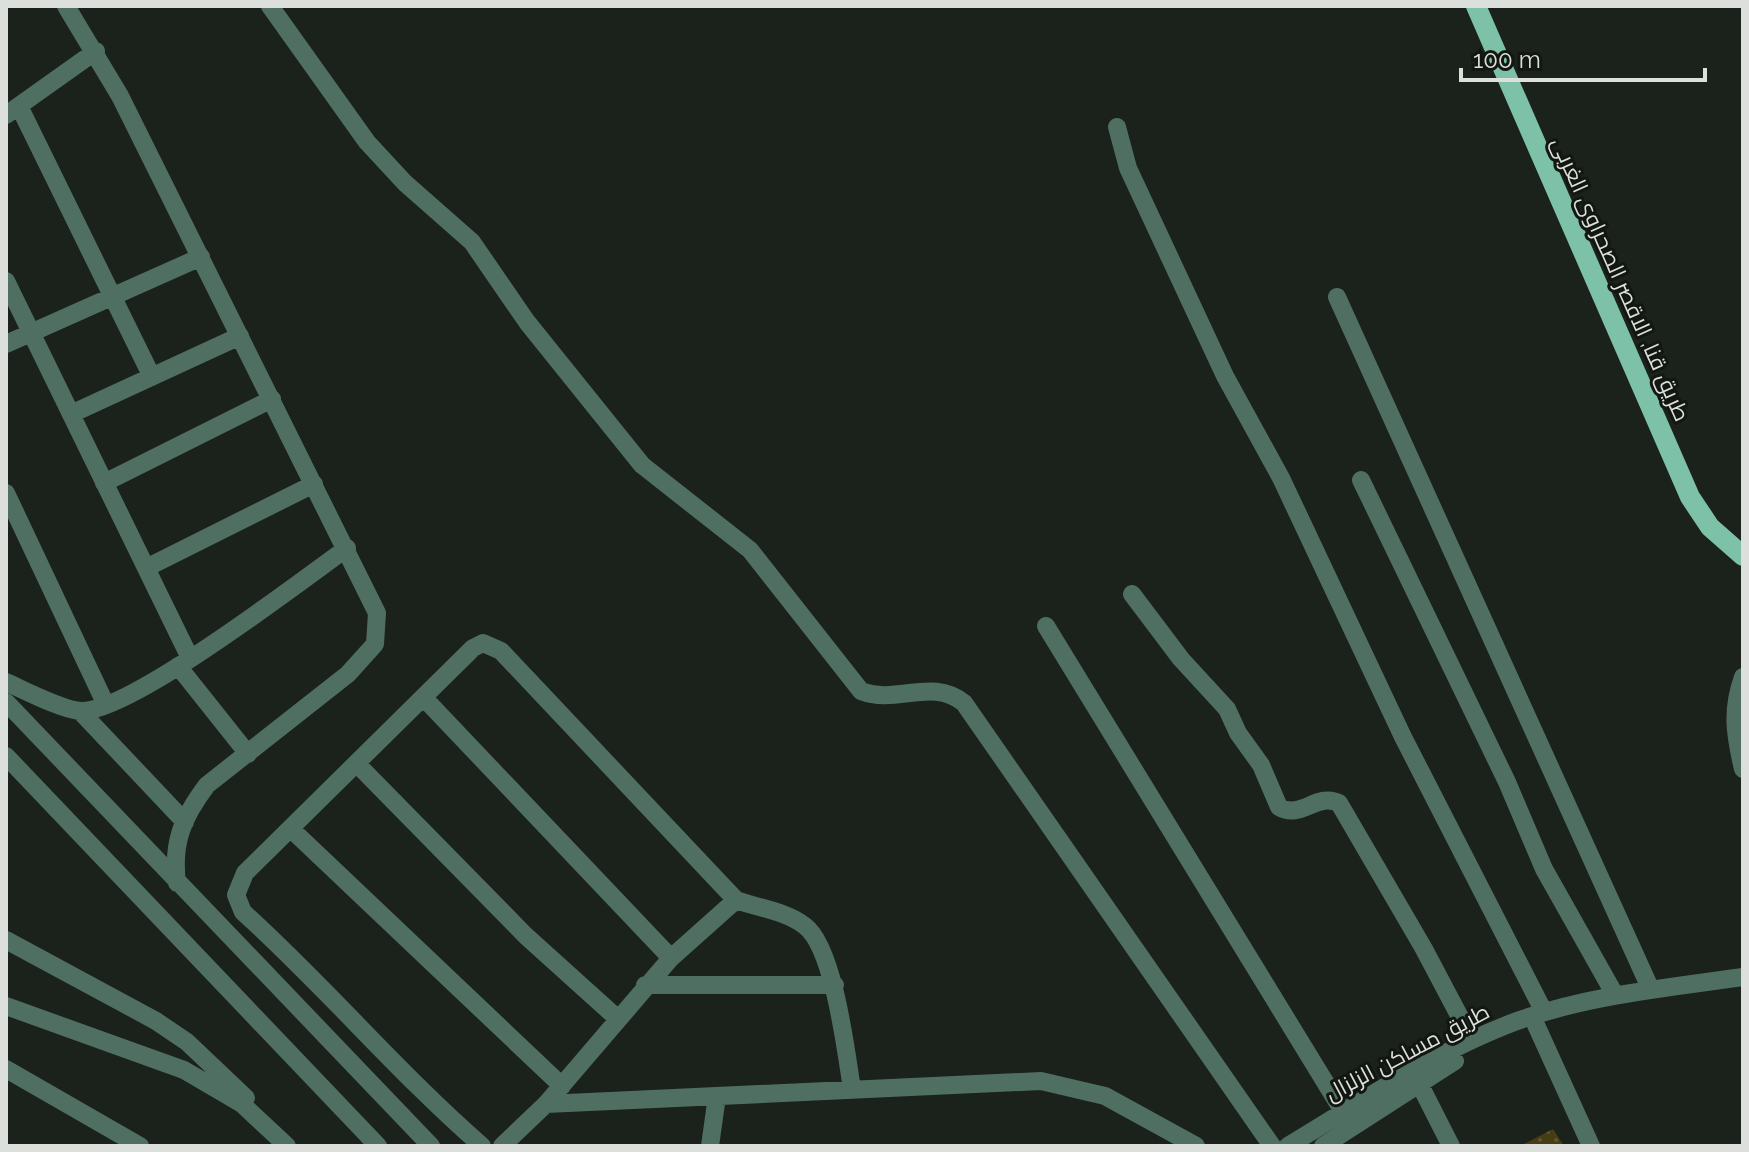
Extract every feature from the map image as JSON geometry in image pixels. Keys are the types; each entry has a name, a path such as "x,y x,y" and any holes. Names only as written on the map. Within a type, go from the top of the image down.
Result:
{"main road":[{"name":"طريق قنا, الاقصر الصحراوى الغربى","path":"1476,6 1690,497 1710,527 1743,556"}],"street":[{"path":"66,6 96,51 377,613 375,644 348,674 207,785 185,822 173,853 177,883"},
{"path":"270,6 367,142 405,183 472,242 527,322 642,465 750,550 861,691 888,696 943,691 964,703 1272,1146"},
{"path":"96,51 12,111 113,297 152,377"},
{"path":"1117,127 1128,168 1225,376 1281,478 1540,1019 1591,1146"},
{"path":"6,344 201,257"},
{"path":"6,281 146,568 184,662 248,754"},
{"path":"1337,297 1651,990"},
{"path":"71,414 240,336"},
{"path":"104,483 272,399"},
{"path":"1361,480 1507,782 1544,869 1615,995"},
{"path":"146,568 314,484"},
{"path":"6,493 106,705"},
{"path":"80,711 106,705 184,662 347,548"},
{"path":"1132,594 1181,659 1227,709 1238,733 1261,765 1279,807 1292,811 1326,799 1339,803 1424,949 1472,1040"},
{"path":"1046,626 1344,1113"},
{"path":"482,1146 431,1102 366,1031 241,908 236,889 245,873 473,648 483,643 501,651 736,900 790,916 808,928 835,985 852,1089"},
{"path":"1743,677 1735,698 1733,720 1743,769"},
{"path":"6,682 80,711 185,822"},
{"path":"424,698 671,958"},
{"path":"6,702 431,1146"},
{"path":"6,756 378,1146"},
{"path":"357,764 526,936 618,1019"},
{"path":"291,829 562,1086"},
{"path":"502,1146 562,1086 645,985 736,900"},
{"path":"6,940 129,1004 187,1042 247,1099 255,1117"},
{"name":"طريق مساكن الزلزال","path":"1288,1146 1472,1040 1615,995 1743,977"},
{"path":"645,985 835,985"},
{"name":"طريق مساكن الزلزال","path":"1323,1146 1457,1060 1540,1019 1639,1001 1743,989"},
{"path":"6,1006 184,1070 242,1104 287,1146"},
{"path":"6,1069 140,1146"},
{"path":"546,1104 1041,1081 1073,1086 1105,1096 1196,1146"},
{"path":"1420,1085 1451,1146"},
{"path":"710,1146 717,1096"}],"shaded area":[{"path":"1553,1129 1564,1146 1520,1146"}]}
